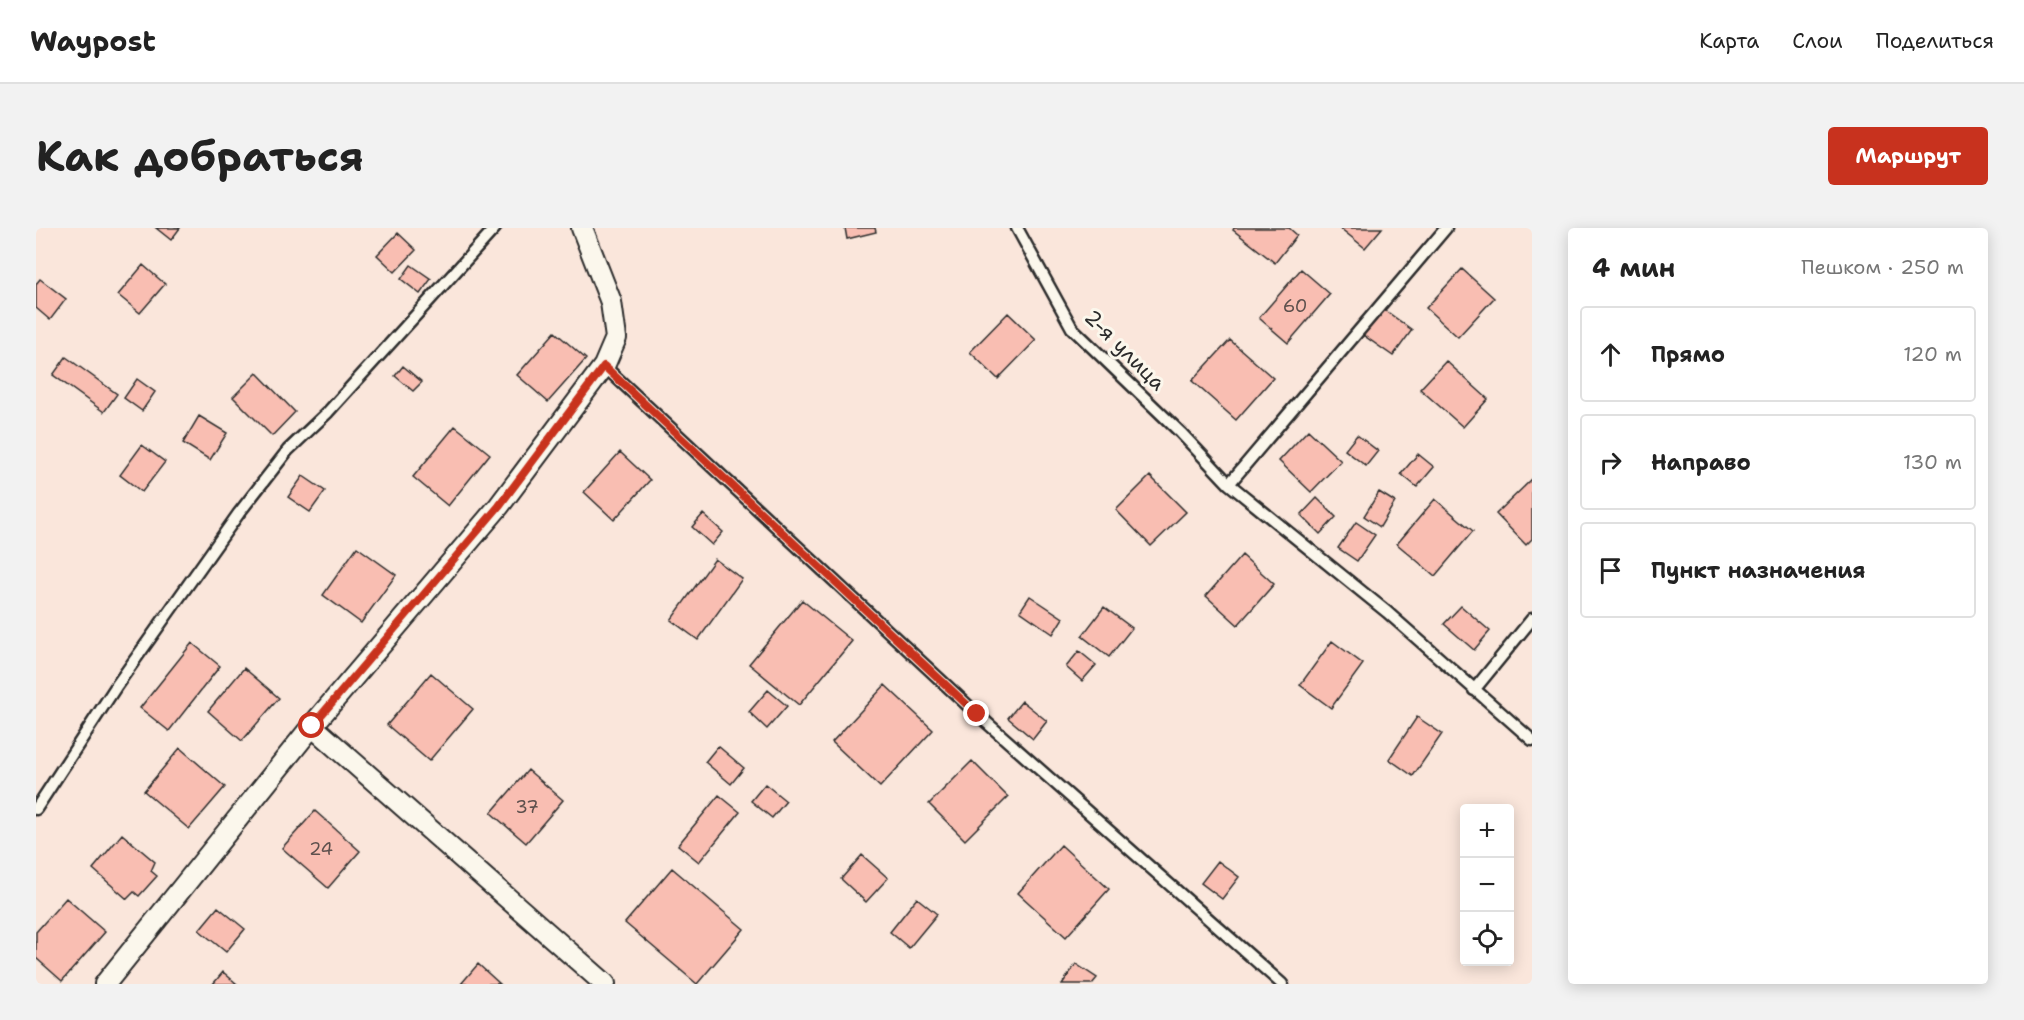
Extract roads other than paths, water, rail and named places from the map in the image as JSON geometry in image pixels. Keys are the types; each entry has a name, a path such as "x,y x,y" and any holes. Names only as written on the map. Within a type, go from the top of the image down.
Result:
{"street":[{"path":"105,984 312,726 499,506 604,366 616,338 610,302 582,228"},
{"path":"312,726 605,984"}],"lane":[{"path":"36,809 117,685 239,513 288,450 328,412 495,228"},
{"name":"2-я улица","path":"1017,228 1071,328 1181,433 1229,484 1387,612 1532,740"},
{"path":"1229,484 1446,228"},
{"path":"604,366 977,714 1282,984"},
{"path":"1474,690 1532,619"}]}
